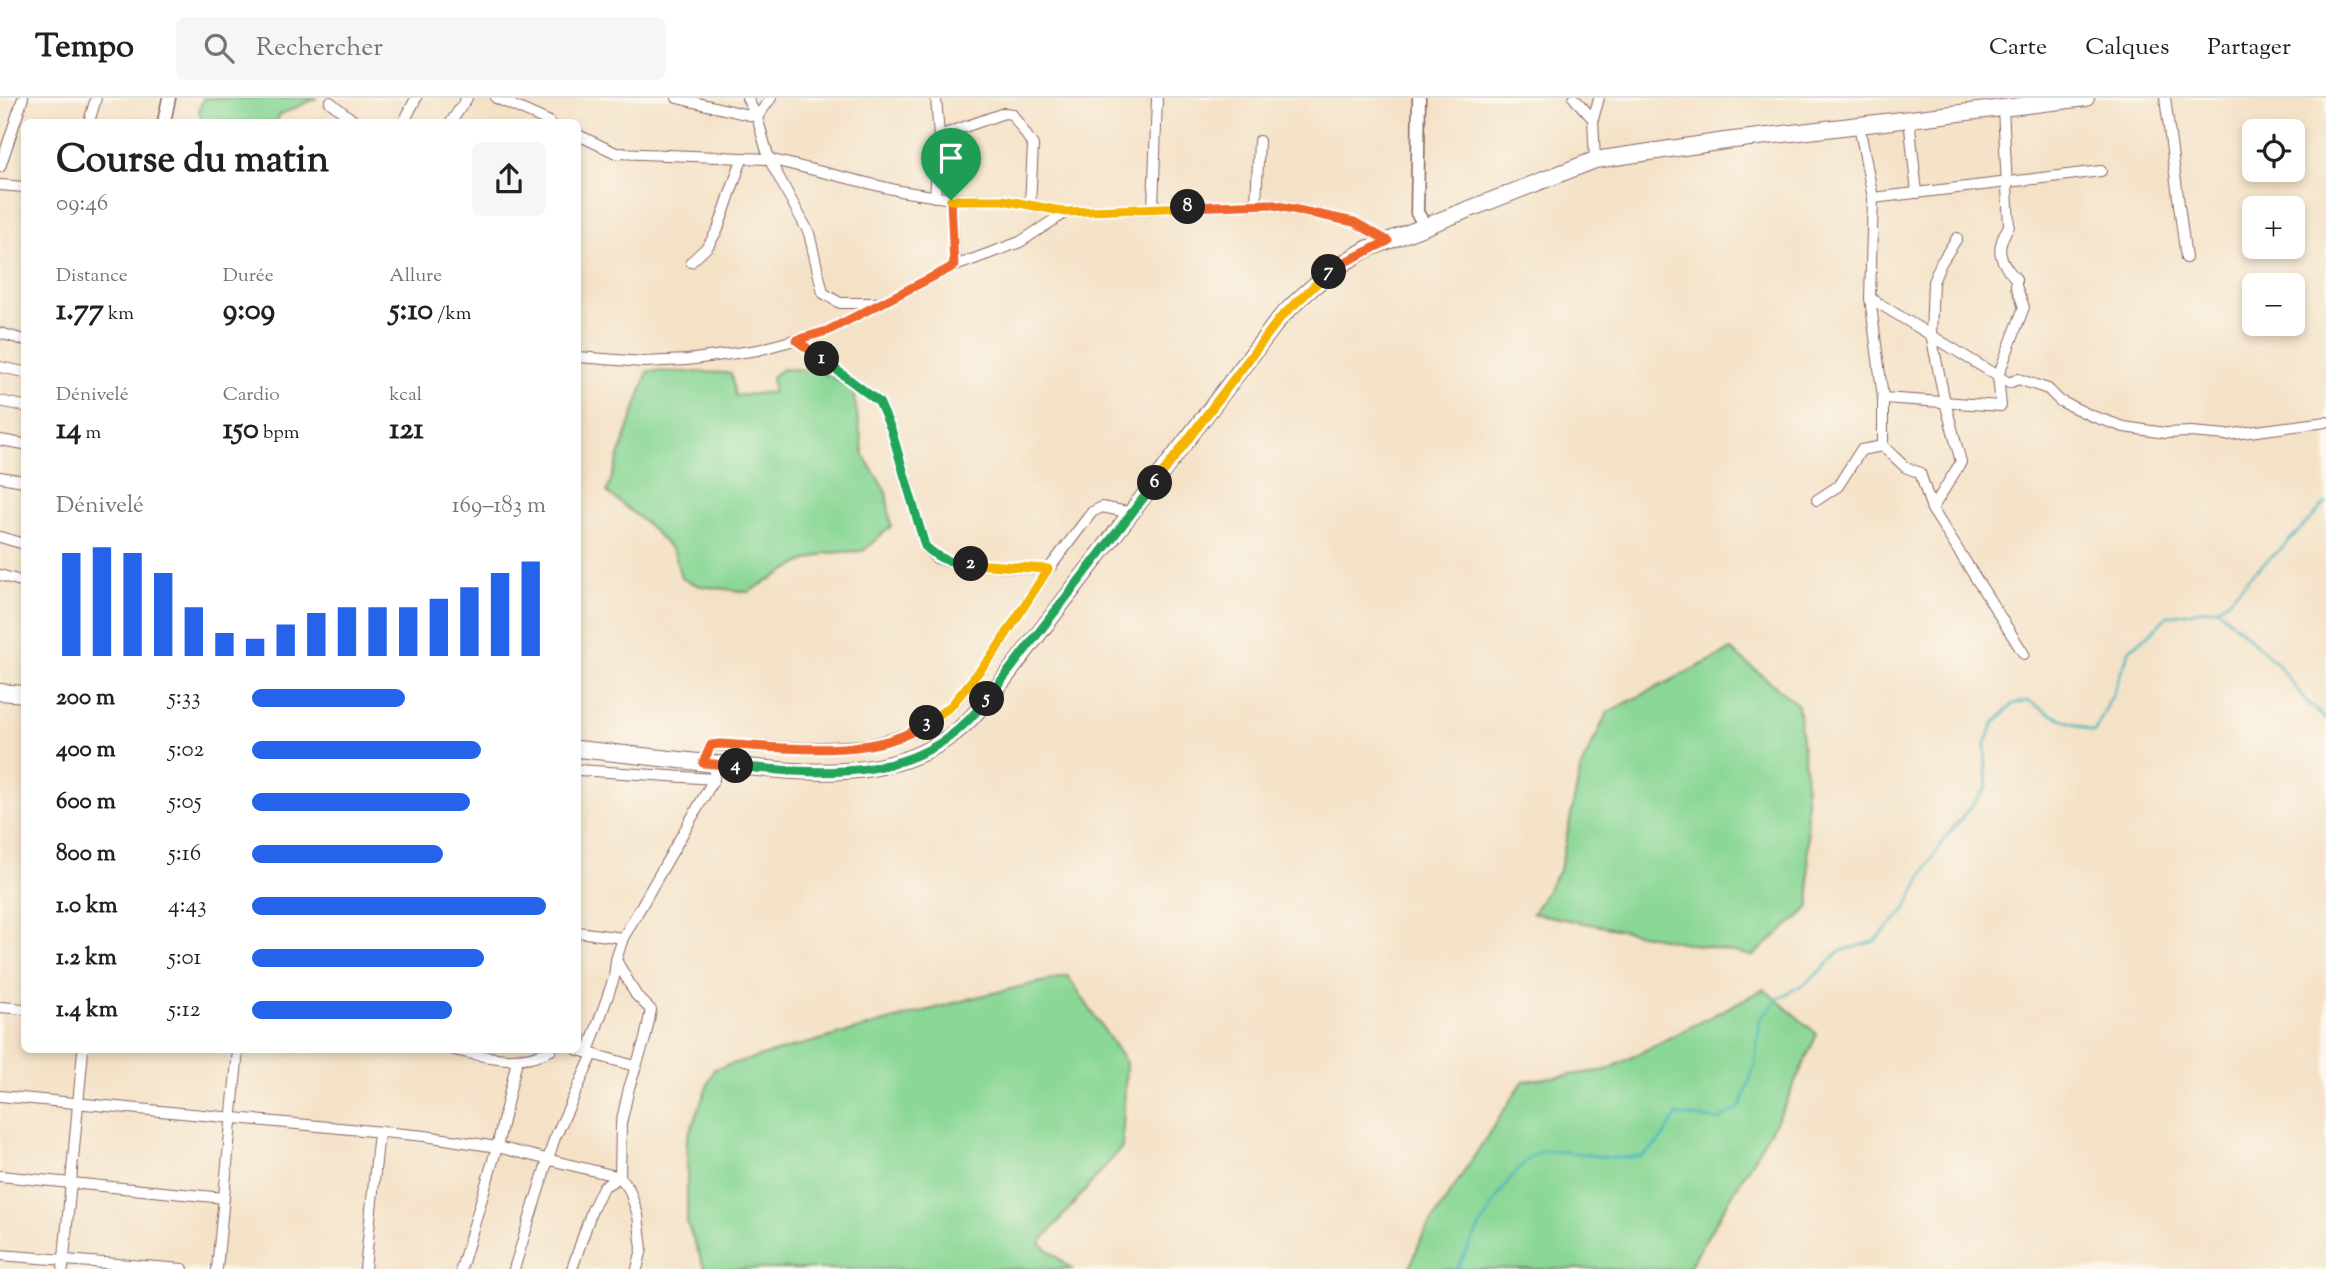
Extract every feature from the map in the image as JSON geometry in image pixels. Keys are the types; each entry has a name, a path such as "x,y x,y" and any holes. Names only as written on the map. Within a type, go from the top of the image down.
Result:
{"main road":[{"path":"581,749 711,769 848,772 900,761 949,738 973,716 1004,679 1280,318 1324,276 1345,262 1388,241 1595,160 2011,104 2087,98"},
{"path":"0,692 21,694"}],"street":[{"path":"0,167 23,98"},
{"path":"90,119 96,98"},
{"path":"165,119 169,98"},
{"path":"406,119 416,98"},
{"path":"453,119 467,98"},
{"path":"496,98 526,117"},
{"path":"677,98 757,117"},
{"path":"747,98 757,117 769,159 809,233 823,293 840,303 883,303"},
{"path":"757,117 771,98"},
{"path":"935,197 939,136 936,98"},
{"path":"1153,208 1157,98"},
{"path":"1419,98 1418,213 1426,226"},
{"path":"1574,98 1593,119"},
{"path":"1595,160 1593,119 1599,98"},
{"path":"2165,98 2186,258"},
{"path":"330,102 351,119"},
{"path":"1883,398 2001,406 1998,376 2024,307 2016,279 2000,254 2000,239 2009,226 2007,182 2011,104"},
{"path":"939,136 1004,113 1012,114 1033,145 1030,205"},
{"path":"1909,119 1917,193"},
{"path":"1859,125 1873,198 1870,298 1883,398 1882,446 1905,467 1920,473 1932,509 2024,654"},
{"path":"581,136 616,153 769,159 900,191 951,200 1003,200 1066,212 1269,204 1354,222 1388,241"},
{"path":"1256,203 1259,141"},
{"path":"691,262 708,246 718,229 742,159"},
{"path":"1873,198 2101,171"},
{"path":"0,185 21,187"},
{"path":"951,200 954,266"},
{"path":"581,358 643,362 687,360 758,350 827,331 954,266 1020,242 1066,212"},
{"path":"1932,509 1961,462 1931,335 1934,282 1941,263 1957,238"},
{"path":"1870,298 2009,383 2018,379 2048,389 2060,401 2124,427 2165,433 2226,435 2326,422"},
{"path":"0,333 21,339"},
{"path":"796,340 879,402 891,429 925,546 936,558 954,563 1048,569"},
{"path":"0,367 21,371"},
{"path":"0,401 21,405"},
{"path":"0,440 21,444"},
{"path":"1817,500 1838,486 1861,450 1882,446"},
{"path":"0,477 21,480"},
{"path":"514,1269 548,1158 614,978 623,938 711,769 711,745 808,748 869,745 914,732 951,706 994,653 1048,569 1092,512 1102,507 1132,513"},
{"path":"0,537 21,543"},
{"path":"0,575 21,581"},
{"path":"581,770 711,769"},
{"path":"581,932 623,938"},
{"path":"616,961 636,995 651,1010 621,1124 620,1177 629,1189 638,1215 645,1269"},
{"path":"0,1007 21,1009"},
{"path":"586,1052 635,1066"},
{"path":"64,1264 83,1053"},
{"path":"217,1269 238,1053"},
{"path":"496,1054 517,1060 534,1058 545,1053"},
{"path":"461,1269 497,1147 517,1060"},
{"path":"0,1096 425,1136 497,1147 620,1177"},
{"path":"365,1269 379,1132"},
{"path":"0,1176 224,1198"},
{"path":"572,1269 603,1186 620,1177"},
{"path":"637,1269 642,1249"},
{"path":"0,1255 64,1264 183,1269"}],"green space":[{"path":"203,98 317,98 279,115 278,119 201,119 199,110"},
{"path":"782,369 819,372 853,390 864,456 886,492 891,526 863,551 826,553 800,563 748,592 700,586 681,578 674,552 648,525 607,492 648,371 731,373 735,396 773,392 772,377"},
{"path":"1731,650 1798,705 1805,767 1810,907 1753,956 1533,913 1560,869 1581,767 1608,712"},
{"path":"1068,976 1126,1063 1122,1147 1040,1243 1072,1269 705,1269 687,1223 687,1139 714,1069 976,997"},
{"path":"1764,989 1817,1034 1783,1109 1688,1269 1409,1269 1422,1237 1523,1081 1607,1070"}],"waterway":[{"path":"1456,1269 1495,1201 1521,1166 1534,1155 1553,1151 1610,1158 1643,1156 1661,1140 1677,1115 1719,1120 1741,1106 1755,1064 1760,1019 1779,998 1807,982 1838,952 1875,941 1905,910 1945,838 1987,787 1985,746 1994,723 2013,704 2029,701 2050,714 2094,732 2112,696 2130,649 2150,634 2167,616 2217,608 2230,599 2253,573 2326,503"},
{"path":"2217,608 2278,665 2306,701 2326,720"}],"route":[{"path":"951,200 1003,200 1066,212 1269,204 1354,222 1388,241 1367,249 1324,276 1280,318 1004,679 973,716 949,738 900,761 848,772 830,773 703,763 711,745 808,748 869,745 914,732 951,706 994,653 1048,569 954,563 936,558 925,546 891,429 879,402 796,340 827,331 954,266 951,200"}]}
